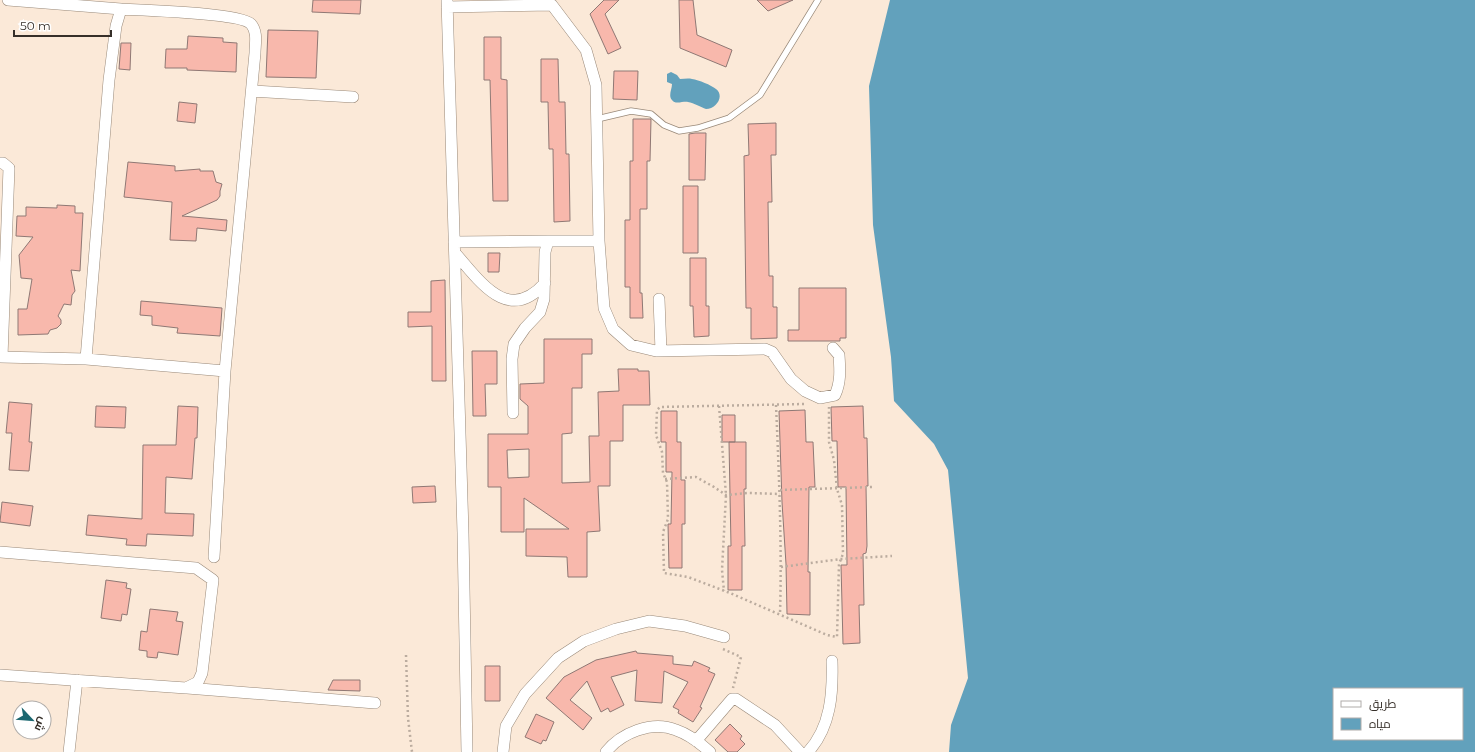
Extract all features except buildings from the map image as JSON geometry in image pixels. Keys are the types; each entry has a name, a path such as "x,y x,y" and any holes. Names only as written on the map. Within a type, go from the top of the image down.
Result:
{"street":[{"path":"8,0 121,10 170,11 238,18 250,23 256,34 252,91 225,371 214,557"},
{"path":"467,752 463,533 447,4 552,3 586,50 596,85 599,241 604,308 613,329 631,345 661,351 765,349 772,352 792,379 805,391 820,398 835,395 838,388 840,379 839,355 833,348"},
{"path":"86,359 109,80 116,26 121,10"},
{"path":"252,91 353,97"},
{"path":"0,163 3,163 9,168 1,357 86,359 225,371"},
{"path":"455,247 548,241 599,241"},
{"path":"513,413 512,359 514,344 525,328 540,312 544,299 545,252 548,241"},
{"path":"455,247 479,280 492,292 502,298 513,301 523,300 537,292 545,283"},
{"path":"659,299 661,351"},
{"path":"0,552 196,568 213,580 202,673 198,682 186,688"},
{"path":"503,752 506,726 525,694 553,663 584,641 616,629 649,621 685,626 724,637"},
{"path":"808,752 820,736 827,717 833,690 832,660"},
{"path":"0,675 375,703"},
{"path":"69,752 77,680"},
{"path":"696,742 732,699 736,699 775,725 800,752"},
{"path":"606,752 618,739 633,731 661,727 675,729 710,752"}],"lane":[{"path":"597,119 631,111 651,114 664,125 679,131 698,128 729,118 760,95 818,0"}],"path":[{"path":"806,404 660,407 656,410 656,435 662,452 663,473 667,482 668,519 663,532 664,573 688,577 780,614 827,635 837,637 839,564 843,554 842,505 837,489 834,460 829,442 829,404"},
{"path":"776,405 780,490 780,614"},
{"path":"719,406 726,495 722,570 724,591"},
{"path":"665,479 696,477 726,495 748,493 780,494"},
{"path":"780,490 874,487"},
{"path":"781,567 841,559 892,556"},
{"path":"724,637 724,649 740,657 732,689 732,699"},
{"path":"406,655 408,718 412,752"}],"water":[{"path":"890,0 1475,0 1475,752 949,752 951,725 968,678 948,470 934,444 894,401 891,357 873,225 869,86"},
{"path":"671,72 677,75 680,79 695,80 714,87 720,95 716,105 706,109 695,104 686,102 677,103 673,101 670,97 672,84 667,82 667,74"}]}
